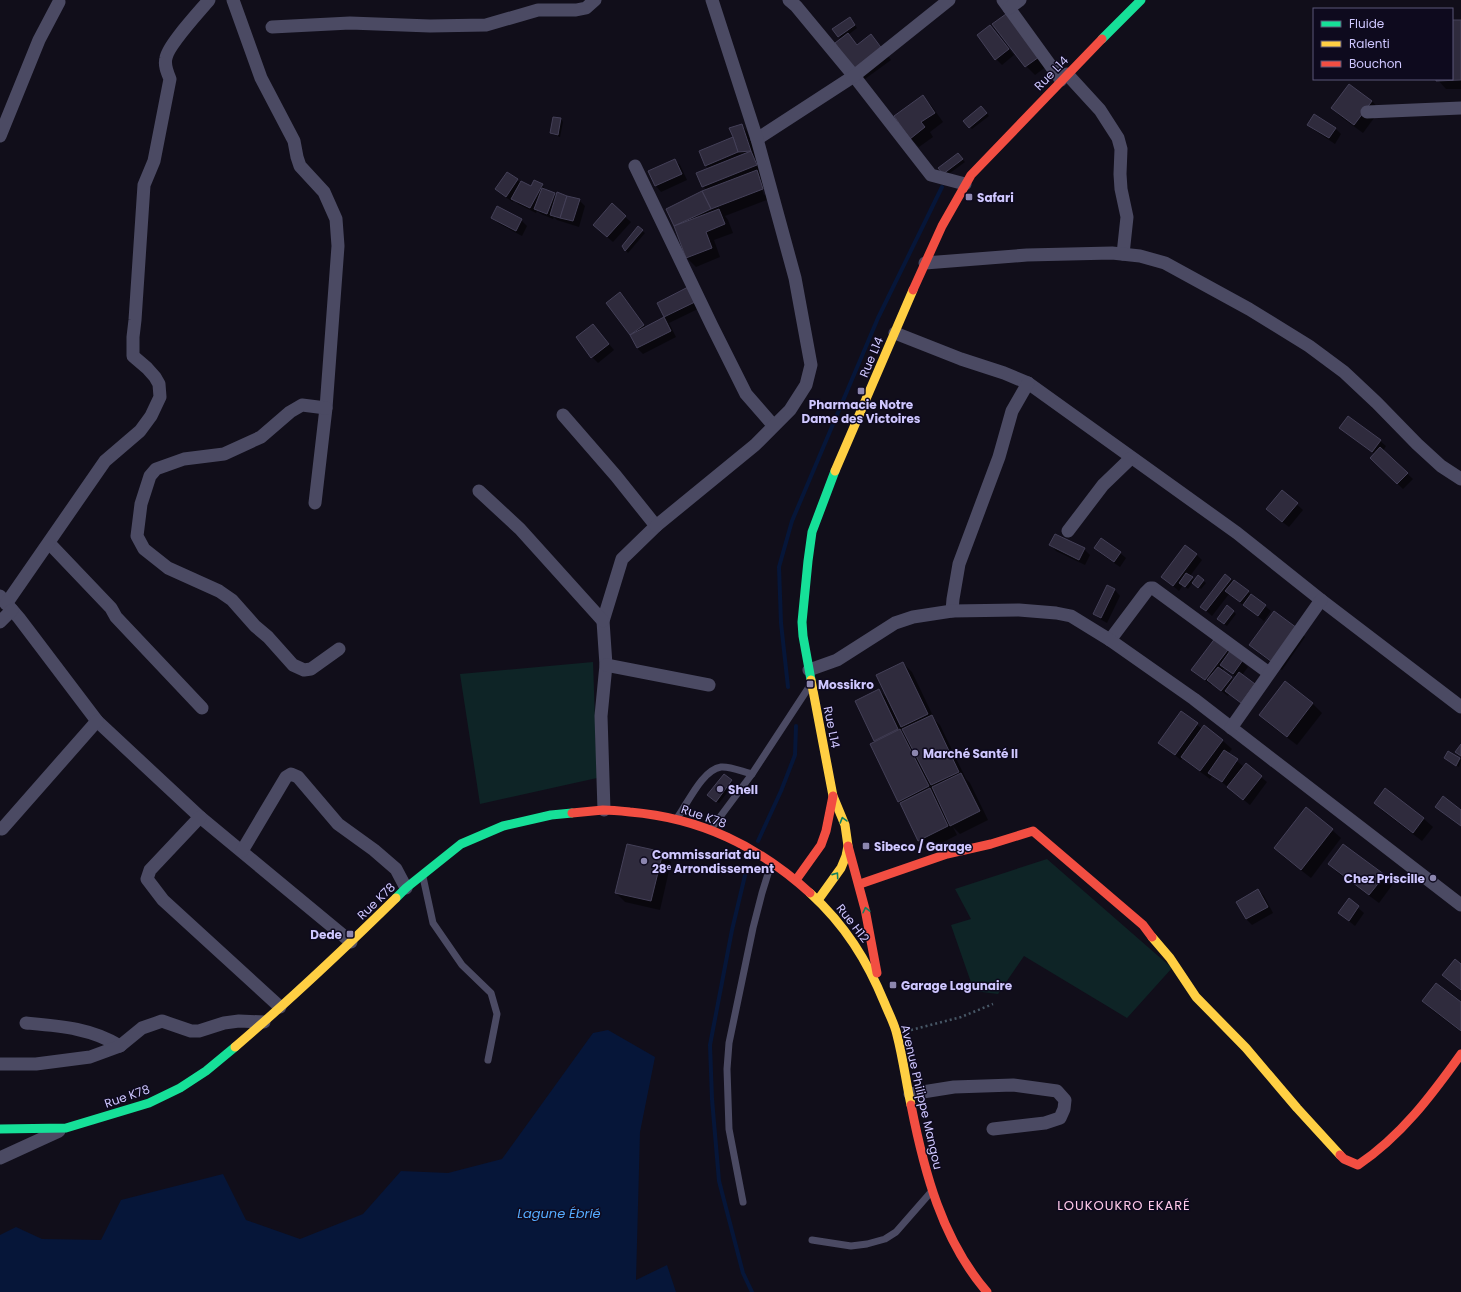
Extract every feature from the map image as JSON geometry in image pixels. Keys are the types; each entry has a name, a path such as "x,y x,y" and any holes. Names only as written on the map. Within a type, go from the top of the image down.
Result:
{"street":[{"path":"0,622 6,603 105,461 140,431 151,416 160,397 159,384 155,376 133,356 133,337 144,185 154,160 170,79 166,68 166,57 171,46 208,0"},
{"path":"233,0 261,78 294,141 300,166 324,192 336,219 338,246 326,408 315,503"},
{"path":"272,27 350,23 430,26 486,25 538,10 576,10 586,8 595,0"},
{"path":"604,810 601,716 606,664 603,621 622,559 656,526 755,444 790,410 806,385 811,365 795,278 757,139 712,0"},
{"path":"789,0 796,6 854,76 931,175 965,184"},
{"path":"757,139 854,76 949,0"},
{"path":"1020,0 1006,4 1064,77 1100,110 1118,138 1121,149 1121,189 1127,217 1124,254"},
{"name":"Rue L14","path":"818,900 841,868 848,846 845,825 834,796 811,684 802,622 812,532 829,484 925,263 942,226 965,184 971,175 1064,77 1141,0"},
{"path":"0,136 39,40 59,2"},
{"path":"1368,112 1461,108"},
{"path":"635,166 746,394 773,425"},
{"path":"925,263 1026,255 1112,253 1140,256 1165,263 1250,309 1309,346 1344,372 1441,466 1461,479"},
{"path":"895,333 1028,383 1237,533 1321,600 1461,707"},
{"path":"952,611 952,599 958,564 999,457 1012,411 1028,383"},
{"path":"326,408 302,405 290,412 261,437 224,454 184,460 156,469 150,476 141,504 137,536 144,549 168,568 218,591 232,600 254,626 268,637 293,665 304,670 311,669 339,649"},
{"path":"563,415 616,476 656,526"},
{"path":"1068,531 1104,485 1131,458"},
{"path":"479,491 520,528 603,621"},
{"path":"48,543 111,608 116,617 202,708"},
{"path":"1110,640 1146,592 1150,588 1153,588 1269,673"},
{"path":"1231,728 1321,600"},
{"path":"6,603 97,721 200,817 351,942"},
{"path":"809,670 837,660 896,623 913,617 952,611 1019,610 1056,613 1071,616 1110,640 1194,699 1461,904"},
{"path":"606,664 709,685"},
{"path":"2,829 97,721"},
{"path":"242,851 286,777 291,774 298,777 338,824 374,850 396,869 406,888"},
{"name":"Rue L14","path":"796,880 821,845 826,831 834,796"},
{"name":"Rue K78","path":"0,1129 66,1128 149,1103 180,1088 206,1071 264,1022 351,942 406,888 422,875 461,844 503,826 551,815 604,810 653,814 677,819 711,830 746,846 772,862 796,880"},
{"path":"200,817 150,870 147,879 163,900 280,1007"},
{"path":"860,884 946,854 985,845 1033,831 1143,925 1170,958 1196,997 1250,1053 1297,1108 1344,1159 1358,1165 1371,1158 1406,1123 1461,1054"},
{"path":"848,846 860,884 872,940 879,990"},
{"name":"Rue H12","path":"796,880 818,900 851,938 863,957 879,990"},
{"name":"Avenue Philippe Mangou","path":"879,990 897,1034 910,1094 918,1141 932,1191 943,1219 962,1259 974,1277 987,1292"},
{"path":"0,1064 36,1064 90,1057 120,1046 142,1028 162,1021 191,1031 199,1031 224,1023 239,1021 264,1022"},
{"path":"26,1024 64,1026 107,1038 120,1046"},
{"path":"910,1094 954,1087 1013,1085 1057,1091 1065,1100 1064,1109 1060,1118 1045,1123 993,1129"},
{"path":"0,1158 66,1128"}],"lane":[{"path":"711,830 752,774 811,684"},
{"path":"677,819 700,782 714,769 722,767 752,774"},
{"path":"743,1202 729,1128 727,1068 729,1043 753,928 772,862"},
{"path":"422,875 433,923 462,965 491,993 497,1014 488,1060"},
{"path":"812,1240 851,1246 867,1244 885,1239 896,1232 932,1191"}],"path":[{"path":"897,1034 960,1017 993,1004"}],"green space":[{"path":"593,662 597,778 480,804 460,674"},
{"path":"1047,859 1172,968 1127,1018 1024,956 998,994 974,991 951,925 971,919 955,889"}],"water":[{"name":"Lagune Ébrié","path":"608,1030 655,1057 640,1132 636,1280 667,1265 676,1292 0,1292 0,1235 16,1227 42,1239 101,1240 121,1200 223,1174 246,1220 300,1239 363,1214 401,1171 448,1173 502,1159 593,1033"}],"building":[{"path":"1006,14 1039,57 1025,67 992,24"},
{"path":"850,17 855,25 838,37 832,29"},
{"path":"1453,20 1461,20 1461,80 1436,81 1453,80"},
{"path":"990,25 1009,49 995,60 977,35"},
{"path":"848,33 857,45 871,34 883,50 855,71 835,43"},
{"path":"1349,84 1372,101 1354,125 1331,108"},
{"path":"923,95 935,113 921,122 925,127 910,139 894,116"},
{"path":"981,106 987,113 969,128 963,121"},
{"path":"1314,114 1336,128 1329,138 1307,125"},
{"path":"553,117 561,118 558,135 550,133"},
{"path":"742,124 751,151 738,152 729,128"},
{"path":"733,137 738,152 705,166 699,151"},
{"path":"751,151 757,165 702,187 696,173"},
{"path":"958,153 963,159 943,174 938,168"},
{"path":"675,159 682,174 655,186 648,171"},
{"path":"757,170 763,189 711,209 702,191"},
{"path":"507,172 518,179 506,197 495,189"},
{"path":"534,180 543,184 530,208 511,199 521,181 531,186"},
{"path":"542,188 555,193 547,214 534,209"},
{"path":"702,191 711,209 674,226 666,209"},
{"path":"557,192 567,196 560,218 550,215"},
{"path":"567,196 580,199 573,221 560,218"},
{"path":"612,203 626,216 607,237 593,225"},
{"path":"497,206 522,219 516,231 491,218"},
{"path":"719,209 725,224 706,232 712,248 686,258 674,226"},
{"path":"638,226 643,230 625,251 622,246"},
{"path":"690,286 697,301 664,317 657,303"},
{"path":"620,292 644,325 630,335 606,303"},
{"path":"664,317 671,331 637,348 630,335"},
{"path":"593,324 609,344 591,358 576,337"},
{"path":"1348,416 1381,440 1372,452 1339,428"},
{"path":"1380,447 1408,473 1397,484 1370,458"},
{"path":"1282,490 1298,503 1282,522 1266,509"},
{"path":"1055,534 1085,548 1079,560 1049,545"},
{"path":"1101,538 1121,552 1114,562 1094,548"},
{"path":"1185,545 1197,554 1173,586 1161,577"},
{"path":"1186,573 1193,577 1185,587 1179,583"},
{"path":"1225,574 1231,579 1206,611 1200,607"},
{"path":"1198,575 1204,580 1198,588 1192,583"},
{"path":"1234,580 1249,591 1240,602 1225,591"},
{"path":"1107,585 1115,589 1101,618 1093,614"},
{"path":"1251,594 1266,605 1258,616 1243,605"},
{"path":"1227,605 1234,611 1224,624 1217,619"},
{"path":"1274,611 1297,628 1272,662 1249,645"},
{"path":"1216,637 1230,647 1205,680 1191,670"},
{"path":"1230,651 1243,660 1233,674 1220,665"},
{"path":"903,662 928,714 901,727 876,675"},
{"path":"1218,667 1232,677 1221,691 1207,680"},
{"path":"1239,672 1255,684 1241,703 1225,691"},
{"path":"1285,681 1313,703 1287,737 1259,715"},
{"path":"879,689 898,729 874,741 855,701"},
{"path":"1181,711 1198,723 1175,755 1158,743"},
{"path":"932,715 959,772 931,785 902,729"},
{"path":"1204,725 1223,740 1200,771 1181,757"},
{"path":"900,729 929,786 898,802 870,744"},
{"path":"1461,744 1461,756 1455,752"},
{"path":"1224,750 1238,759 1222,782 1208,773"},
{"path":"1448,751 1460,758 1456,766 1444,758"},
{"path":"1246,763 1262,776 1243,800 1227,787"},
{"path":"961,773 980,811 950,826 932,787"},
{"path":"724,774 732,780 716,802 707,795"},
{"path":"930,788 948,826 918,841 900,803"},
{"path":"1385,788 1424,818 1413,833 1374,803"},
{"path":"1443,796 1461,810 1461,826 1435,807"},
{"path":"1306,807 1333,829 1301,870 1274,848"},
{"path":"627,844 663,852 651,901 615,893"},
{"path":"1343,844 1385,875 1369,895 1328,864"},
{"path":"1258,889 1268,907 1246,919 1236,902"},
{"path":"1349,898 1359,906 1349,921 1338,913"},
{"path":"1455,959 1461,964 1461,990 1442,975"},
{"path":"1436,983 1461,1002 1461,1031 1422,1001"}],"waterway":[{"path":"788,687 781,623 779,567 792,521 878,318 942,187"},
{"path":"758,841 781,791 795,755 796,726"},
{"path":"747,867 732,930 710,1045 712,1099 719,1181 743,1273 752,1292"}],"traffic: fast":[{"path":"1102,39 1141,0"},
{"path":"811,680 802,622 808,561 812,532 835,471"},
{"path":"396,898 406,888 461,844 503,826 551,815 572,813"},
{"path":"0,1129 66,1128 149,1103 180,1088 206,1071 235,1047"}],"traffic: slow":[{"path":"835,471 913,290"},
{"path":"811,680 833,796 845,825 848,846 841,868 818,900"},
{"path":"810,893 823,905 854,944 871,973 896,1031 911,1105"},
{"path":"235,1047 317,974 396,898"},
{"path":"1152,937 1170,958 1196,997 1246,1048 1297,1108 1340,1155"}],"traffic: jam":[{"path":"913,290 942,226 971,175 1102,39"},
{"path":"796,880 821,845 826,831 833,796"},
{"path":"572,813 613,810 656,815 704,828 749,848 770,861 810,893"},
{"path":"860,884 947,854 991,844 1033,831 1143,925 1152,937"},
{"path":"848,846 865,909 877,973"},
{"path":"1340,1155 1344,1159 1358,1165 1374,1154 1402,1128 1427,1100 1461,1054"},
{"path":"911,1105 922,1155 937,1204 958,1250 971,1272 987,1292"}],"place":[{"name":"Safari","path":"969,197"},
{"name":"Pharmacie Notre Dame des Victoires","path":"861,391"},
{"name":"Mossikro","path":"810,684"},
{"name":"Marché Santé II","path":"915,753"},
{"name":"Shell","path":"720,789"},
{"name":"Sibeco / Garage","path":"866,846"},
{"name":"Commissariat du 28ᵉ Arrondissement","path":"644,861"},
{"name":"Chez Priscille","path":"1433,878"},
{"name":"Dede","path":"350,934"},
{"name":"Garage Lagunaire","path":"893,985"}],"district":[{"name":"LOUKOUKRO EKARÉ","path":"1124,1205"}]}
